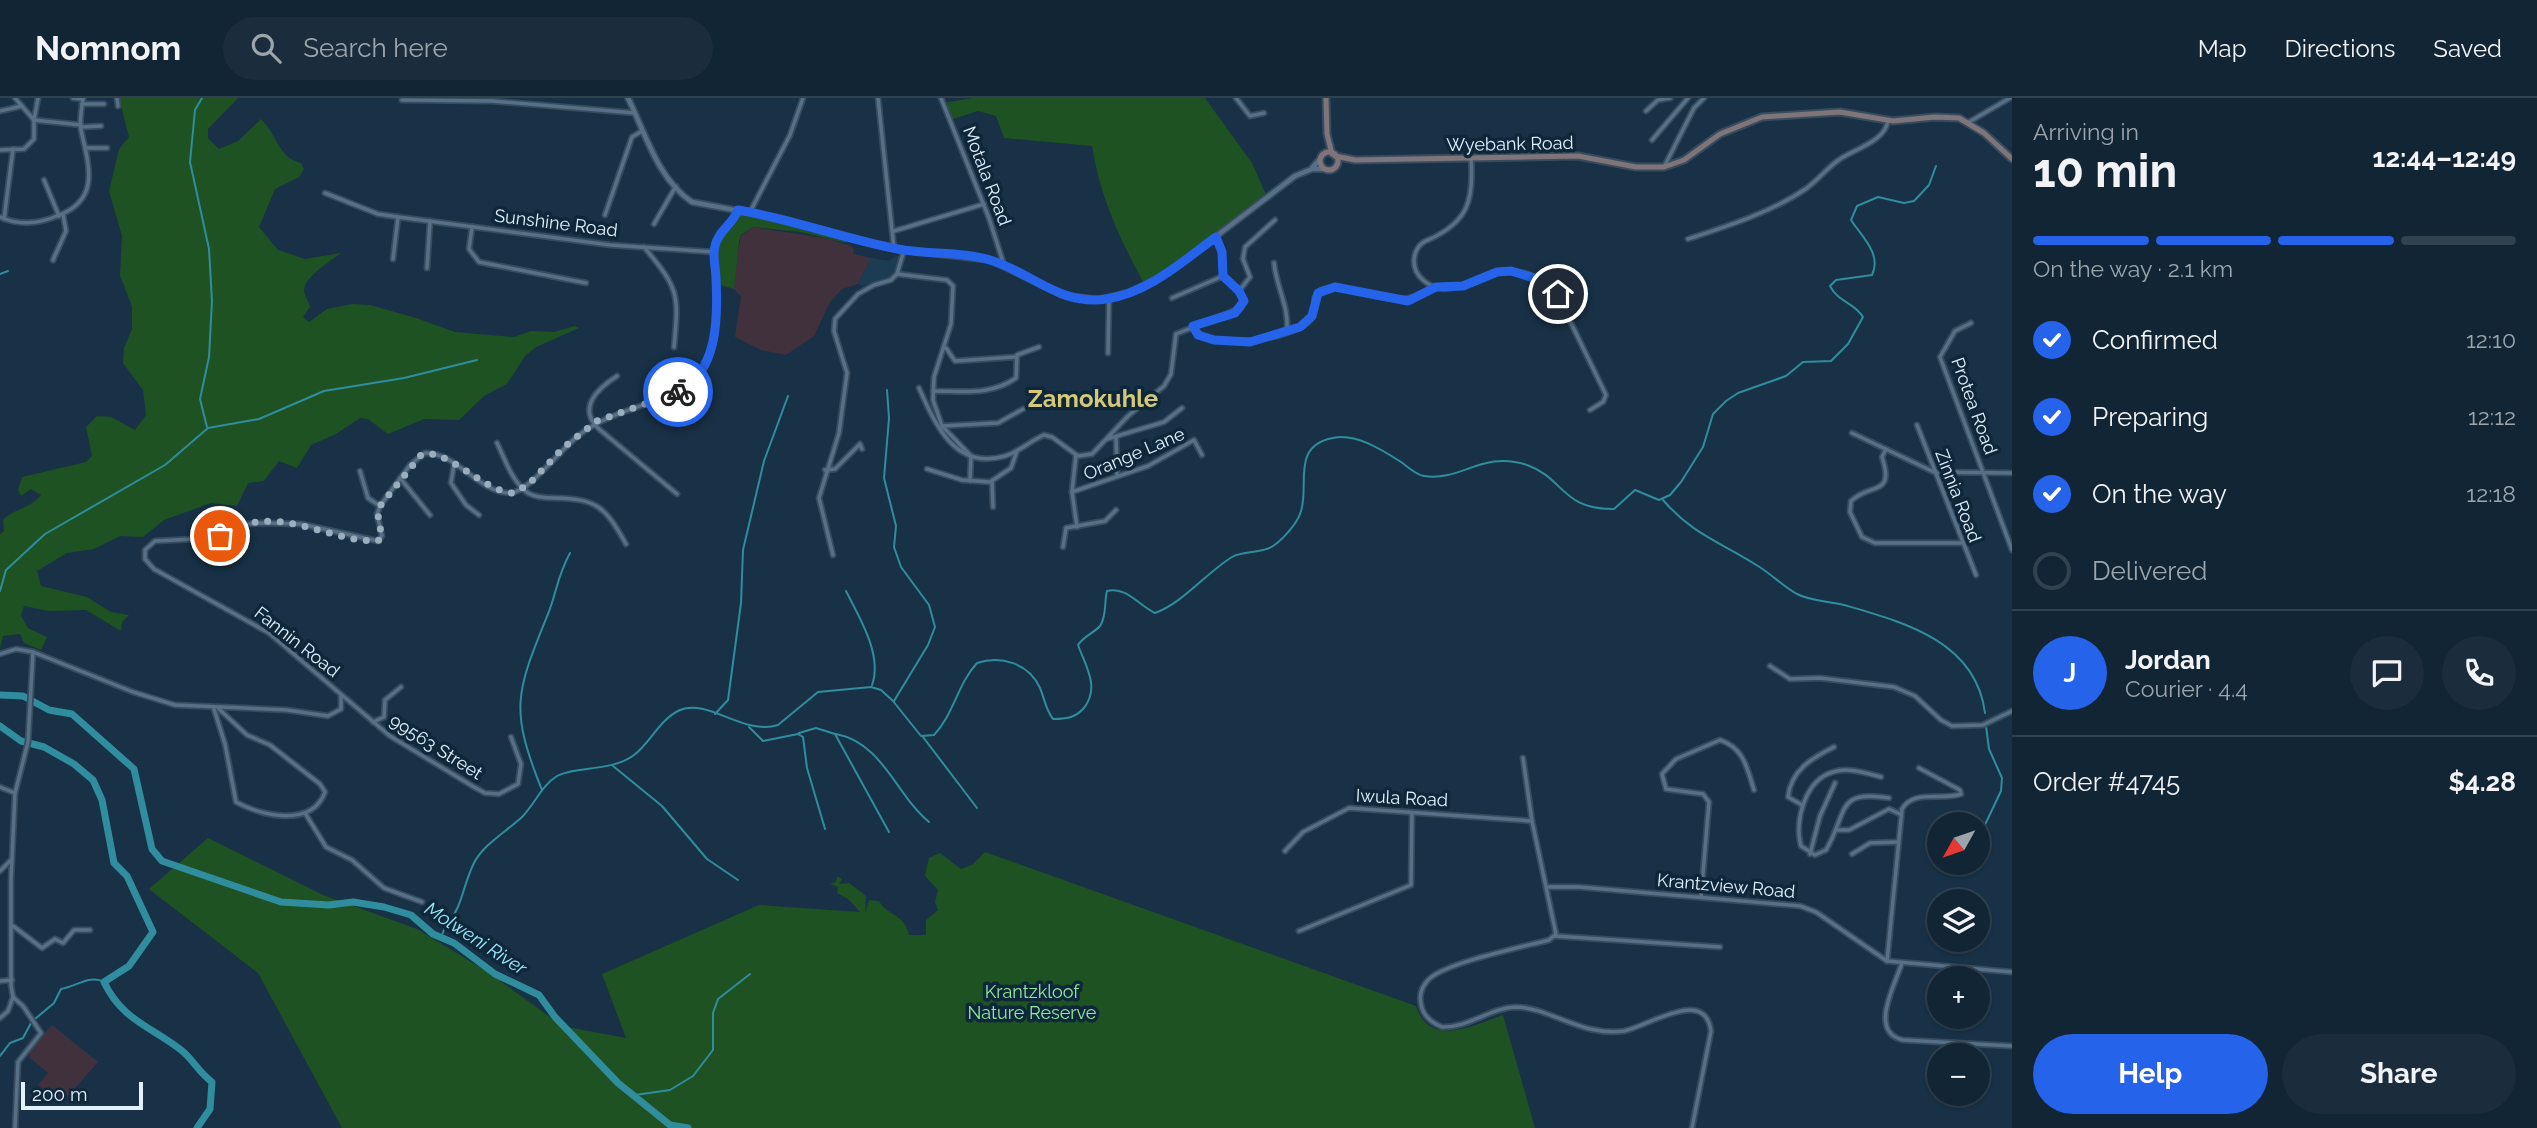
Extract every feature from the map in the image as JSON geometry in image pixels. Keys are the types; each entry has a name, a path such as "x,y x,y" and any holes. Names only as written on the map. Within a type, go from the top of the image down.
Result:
{"main road":[{"path":"1325,169 1322,156 1327,134 1326,98"},
{"name":"Wyebank Road","path":"1322,156 1334,155 1356,160 1578,156 1636,167 1664,167 1684,160 1720,134 1762,117 1840,112 1888,120 1947,117 1969,122"},
{"path":"1969,122 2012,159"},
{"path":"1327,134 1336,166"},
{"name":"Wyebank Road","path":"1325,169 1356,160"}],"street":[{"path":"15,98 34,120 102,126"},
{"path":"0,150 24,149 32,143 38,98"},
{"path":"73,98 104,104"},
{"path":"117,98 118,106"},
{"path":"750,212 790,135 803,98"},
{"path":"878,98 894,249"},
{"name":"Motala Road","path":"941,98 984,204 1004,265"},
{"path":"1236,98 1250,117 1264,113"},
{"path":"1646,111 1658,100 1670,98"},
{"path":"1652,139 1688,98"},
{"path":"1664,167 1694,108 1704,98"},
{"path":"1969,122 2010,98"},
{"path":"630,99 642,131 676,186 692,202 750,212 894,249 972,257 1004,265 1069,298 1110,299 1168,273 1290,180 1312,169 1322,156"},
{"path":"402,100 492,101 635,113"},
{"path":"13,149 2,218 38,223 77,206 89,185 87,148 81,126 83,101"},
{"path":"0,111 22,106"},
{"path":"1688,239 1728,225 1797,194 1839,160 1881,135 1887,129 1888,120"},
{"path":"605,215 631,139 642,131"},
{"path":"87,148 107,148"},
{"path":"1471,158 1473,191 1467,208 1450,228 1422,243 1416,251 1416,272 1424,281 1436,287 1463,286 1504,271 1552,284 1606,395 1603,401 1590,410"},
{"path":"1312,169 1325,169"},
{"path":"44,180 66,231 52,260"},
{"path":"654,224 676,186"},
{"name":"Sunshine Road","path":"325,193 378,215 644,247 714,252"},
{"path":"894,230 984,204"},
{"path":"360,471 368,498 380,506 400,478 425,453 434,454 501,492 513,493 524,489 564,447 593,423 685,388 700,376 710,352 716,291 714,252 718,236 734,220 738,210"},
{"path":"393,259 398,218"},
{"path":"1239,291 1251,277 1243,259 1245,247 1275,220"},
{"path":"427,268 430,221"},
{"path":"472,226 469,249 479,262 586,283"},
{"path":"919,388 945,439 971,456 989,459 1017,452 1044,436 1052,437 1076,455 1092,454 1164,386 1171,374 1175,336 1193,326 1239,311 1244,301 1239,291 1223,276 1222,252 1216,237"},
{"path":"644,247 665,273 676,295 674,347"},
{"path":"833,555 819,498 825,470 839,433 847,368 834,331 835,318 858,294 892,279 897,274 904,250"},
{"path":"1274,263 1276,282 1288,313 1287,330"},
{"path":"897,274 947,280 951,283 953,313 946,348 932,391 942,426 971,456 970,481"},
{"path":"1172,298 1223,276"},
{"path":"1193,326 1201,337 1256,342 1308,322 1315,297 1326,288 1335,287 1402,301 1421,297 1436,287"},
{"path":"1108,353 1110,299"},
{"name":"Protea Road","path":"1971,323 1955,331 1940,357 2012,550"},
{"path":"946,348 953,361 1015,357 1023,351 1039,347"},
{"path":"932,391 985,392 997,388 1016,378 1015,357"},
{"path":"617,376 594,394 589,411 593,423 677,494"},
{"path":"1105,440 1164,422 1182,408"},
{"path":"942,426 998,423 1023,409"},
{"name":"Zinnia Road","path":"1917,425 1961,543 1976,575"},
{"path":"1852,433 1934,472 2012,473"},
{"path":"1116,437 1117,476"},
{"name":"Orange Lane","path":"1071,494 1148,466 1194,440 1202,455"},
{"path":"496,443 513,476 524,489 539,497 588,500 606,512 626,544"},
{"path":"825,470 835,469 860,444 862,449"},
{"path":"1886,449 1882,457 1888,473 1884,483 1874,491 1854,497 1850,505 1854,522 1866,540 1961,543"},
{"path":"927,468 970,481 992,482 1011,468 1017,452"},
{"path":"1076,455 1071,494 1077,527"},
{"path":"454,465 451,483 466,505 480,515"},
{"path":"400,478 430,515"},
{"path":"992,482 993,507"},
{"name":"Fannin Road","path":"341,694 269,633 154,569 145,559 145,550 155,541 214,538 248,524 262,523 301,524 378,541 382,536 378,519 380,506"},
{"path":"1063,547 1066,528 1105,521 1116,509"},
{"path":"0,654 16,649 33,652 175,705 216,709 287,710 332,716 341,709 341,694"},
{"path":"0,1018 8,1011 13,997 12,860 15,793 19,768 28,744 33,652"},
{"path":"1770,666 1790,679 1819,678 1894,687 1914,696 1941,720 1952,726 1983,725 2012,710"},
{"path":"373,722 384,717 385,700 401,687"},
{"name":"99563 Street","path":"341,694 373,722 485,793 504,793 518,784 521,764 511,737"},
{"path":"216,709 247,735 270,745 324,787 320,804 305,813 263,814 236,802 216,709"},
{"path":"1701,897 1709,802 1703,794 1666,789 1662,774 1676,759 1720,740 1731,744 1741,754 1754,790"},
{"path":"1802,805 1788,797 1798,772 1811,759 1834,747"},
{"path":"1523,758 1532,821 1557,929 1555,936"},
{"path":"1886,961 1900,814 1904,805 1911,800 1961,794 1960,790 1919,768"},
{"path":"1810,854 1800,841 1802,805 1816,783 1832,772 1861,772 1881,777"},
{"path":"1810,854 1820,816 1835,783"},
{"path":"0,787 15,793"},
{"path":"1810,854 1819,854 1826,850 1846,804 1854,798 1870,795 1889,798"},
{"name":"Iwula Road","path":"1285,851 1304,831 1349,808 1532,821"},
{"path":"1836,830 1849,830 1889,809 1900,814"},
{"path":"305,813 326,847 352,860 384,888 422,902"},
{"path":"1299,931 1411,885 1412,813"},
{"path":"1852,854 1870,843 1898,842"},
{"path":"0,871 12,860"},
{"name":"Krantzview Road","path":"1547,887 1578,887 1805,907 1886,961 2012,972"},
{"path":"13,926 42,948 55,939 63,943 77,929 90,930"},
{"path":"1692,1128 1711,1031 1709,1023 1696,1013 1675,1010 1644,1026 1611,1032 1590,1030 1520,1007 1504,1009 1451,1027 1434,1024 1423,1011 1422,990 1434,976 1555,936 1720,947"},
{"path":"1902,963 1884,1018 1885,1028 1890,1034 1903,1040 2012,1046"},
{"path":"0,981 12,980"},
{"path":"13,997 23,1006 41,1033 18,1062 15,1128"}],"shaded area":[{"path":"753,227 830,239 853,247 854,254 871,258 858,284 842,289 830,302 814,336 786,355 761,350 735,337 741,297 734,289 736,261 741,236"},
{"path":"896,256 901,257 893,278 863,286 858,284 871,258 889,261"},
{"path":"52,1025 98,1062 62,1103 38,1085 48,1073 30,1058 29,1050"}],"green space":[{"path":"119,98 238,98 208,129 208,138 219,149 238,141 261,119 282,151 301,163 304,169 299,177 275,189 259,227 278,250 305,259 341,253 319,269 305,285 304,292 310,307 303,317 309,322 327,309 352,304 370,305 455,332 514,337 531,331 554,332 575,326 579,328 536,347 525,356 507,384 484,396 459,420 424,419 388,434 368,419 360,418 336,434 311,445 297,468 279,461 264,481 248,483 237,506 211,503 164,520 143,537 120,536 94,549 67,553 37,571 41,586 87,597 111,612 129,615 122,622 121,631 86,610 49,611 24,606 21,616 28,628 47,637 41,650 24,643 20,634 3,636 0,649 0,534 4,531 3,520 41,495 31,489 21,496 18,490 22,477 86,462 92,456 86,427 97,416 111,417 135,430 146,415 143,390 123,363 124,348 132,329 132,307 120,275 122,236 109,191 119,149 129,137"},
{"path":"972,98 1205,98 1252,163 1267,197 1177,266 1145,285 1112,218 1100,183 1092,146 1004,138 996,116 978,111 950,120 943,103"},
{"path":"738,209 849,237 846,243 801,232 753,227 741,235 739,241 734,289 717,284 714,253 718,239"},
{"name":"Krantzkloof Nature Reserve","path":"208,838 323,895 417,929 491,974 562,1026 626,1038 602,974 759,905 860,912 848,899 837,893 838,887 830,884 836,882 837,876 842,879 839,884 849,883 866,896 865,913 869,900 879,901 904,923 909,935 926,935 926,920 938,910 935,902 938,890 925,876 929,858 940,853 961,869 972,865 985,852 1416,1006 1431,1027 1442,1030 1466,1028 1503,1015 1535,1128 342,1128 258,973 149,889"}],"waterway":[{"path":"202,98 195,110 190,162 209,249 212,301 209,357 200,399 207,427"},
{"path":"448,923 477,858 488,845 522,817 552,780 564,773 625,760 640,750 667,719 680,710 702,709 752,726 765,727 778,725 818,692 871,687 881,690 893,701 921,736 934,735 977,663 995,660 1013,663 1029,672 1040,688 1053,719 1074,716 1084,708 1091,692 1088,669 1078,645 1102,622 1107,591 1121,591 1155,613 1185,595 1232,557 1273,546 1288,532 1300,514 1306,459 1319,443 1333,438 1360,440 1424,476 1449,475 1497,461 1527,465 1549,478 1573,499 1597,508 1614,509 1635,490 1659,500 1670,495 1703,447 1713,414 1726,401 1738,393 1786,376 1803,362 1831,361 1848,344 1863,317 1856,308 1837,296 1830,286 1836,280 1872,275 1873,253 1851,220 1857,206 1878,197 1904,203 1914,201 1929,185 1936,166"},
{"path":"0,274 8,271"},
{"path":"0,591 6,570 45,534 165,465 208,428 259,419 324,391 404,378 477,360"},
{"path":"887,390 889,418 884,478 896,526 894,547 901,567 929,605 935,627 928,645 894,701"},
{"path":"715,714 728,700 741,603 743,550 764,461 788,396"},
{"path":"1663,500 1696,530 1758,566 1797,594 1890,619 1933,638 1967,668 1979,688 1985,713"},
{"path":"542,790 531,762 521,719 523,683 570,553"},
{"path":"846,591 872,649 875,673 872,685"},
{"name":"Molweni River","path":"0,695 23,696 49,710 72,714 134,769 152,849 162,861 281,902 329,905 353,902 411,915 433,934 454,943 495,974 539,995 555,1017 618,1083 670,1125 688,1128"},
{"path":"0,726 21,741 44,747 74,764 93,780 102,800 114,863 127,876 153,932 129,966 104,982 111,995 128,1014 181,1050 212,1082 210,1109 197,1128"},
{"path":"1986,726 1989,749 2002,778 2001,791 1990,814"},
{"path":"749,727 763,741 798,734 803,737 807,768 825,829"},
{"path":"799,733 816,728 835,734 889,832"},
{"path":"836,734 852,739 866,748 929,822"},
{"path":"923,737 977,808"},
{"path":"613,766 662,806 707,859 738,880"},
{"path":"442,935 445,927"},
{"path":"635,1095 670,1090 693,1076 713,1050 713,1013 718,999 750,974"},
{"path":"35,1019 54,1003 61,989 94,979 104,982"},
{"path":"0,1056 10,1043 23,1038 31,1023"}],"way so far":[{"path":"220,536 248,524 301,524 378,541 382,536 377,514 380,506 421,455 434,454 501,492 513,493 524,489 564,447 597,421 678,392"}],"district":[{"name":"Zamokuhle","path":"1093,399"}],"route":[{"path":"678,392 700,376 710,352 716,302 714,252 718,236 734,220 738,210 783,219 894,249 992,260 1054,293 1080,300 1110,299 1154,281 1216,237 1222,252 1220,268 1223,276 1239,291 1244,301 1239,311 1229,316 1193,326 1198,335 1214,340 1256,342 1300,327 1312,316 1315,297 1330,287 1408,301 1421,297 1436,287 1463,286 1497,272 1511,271 1552,284 1558,294"}]}
